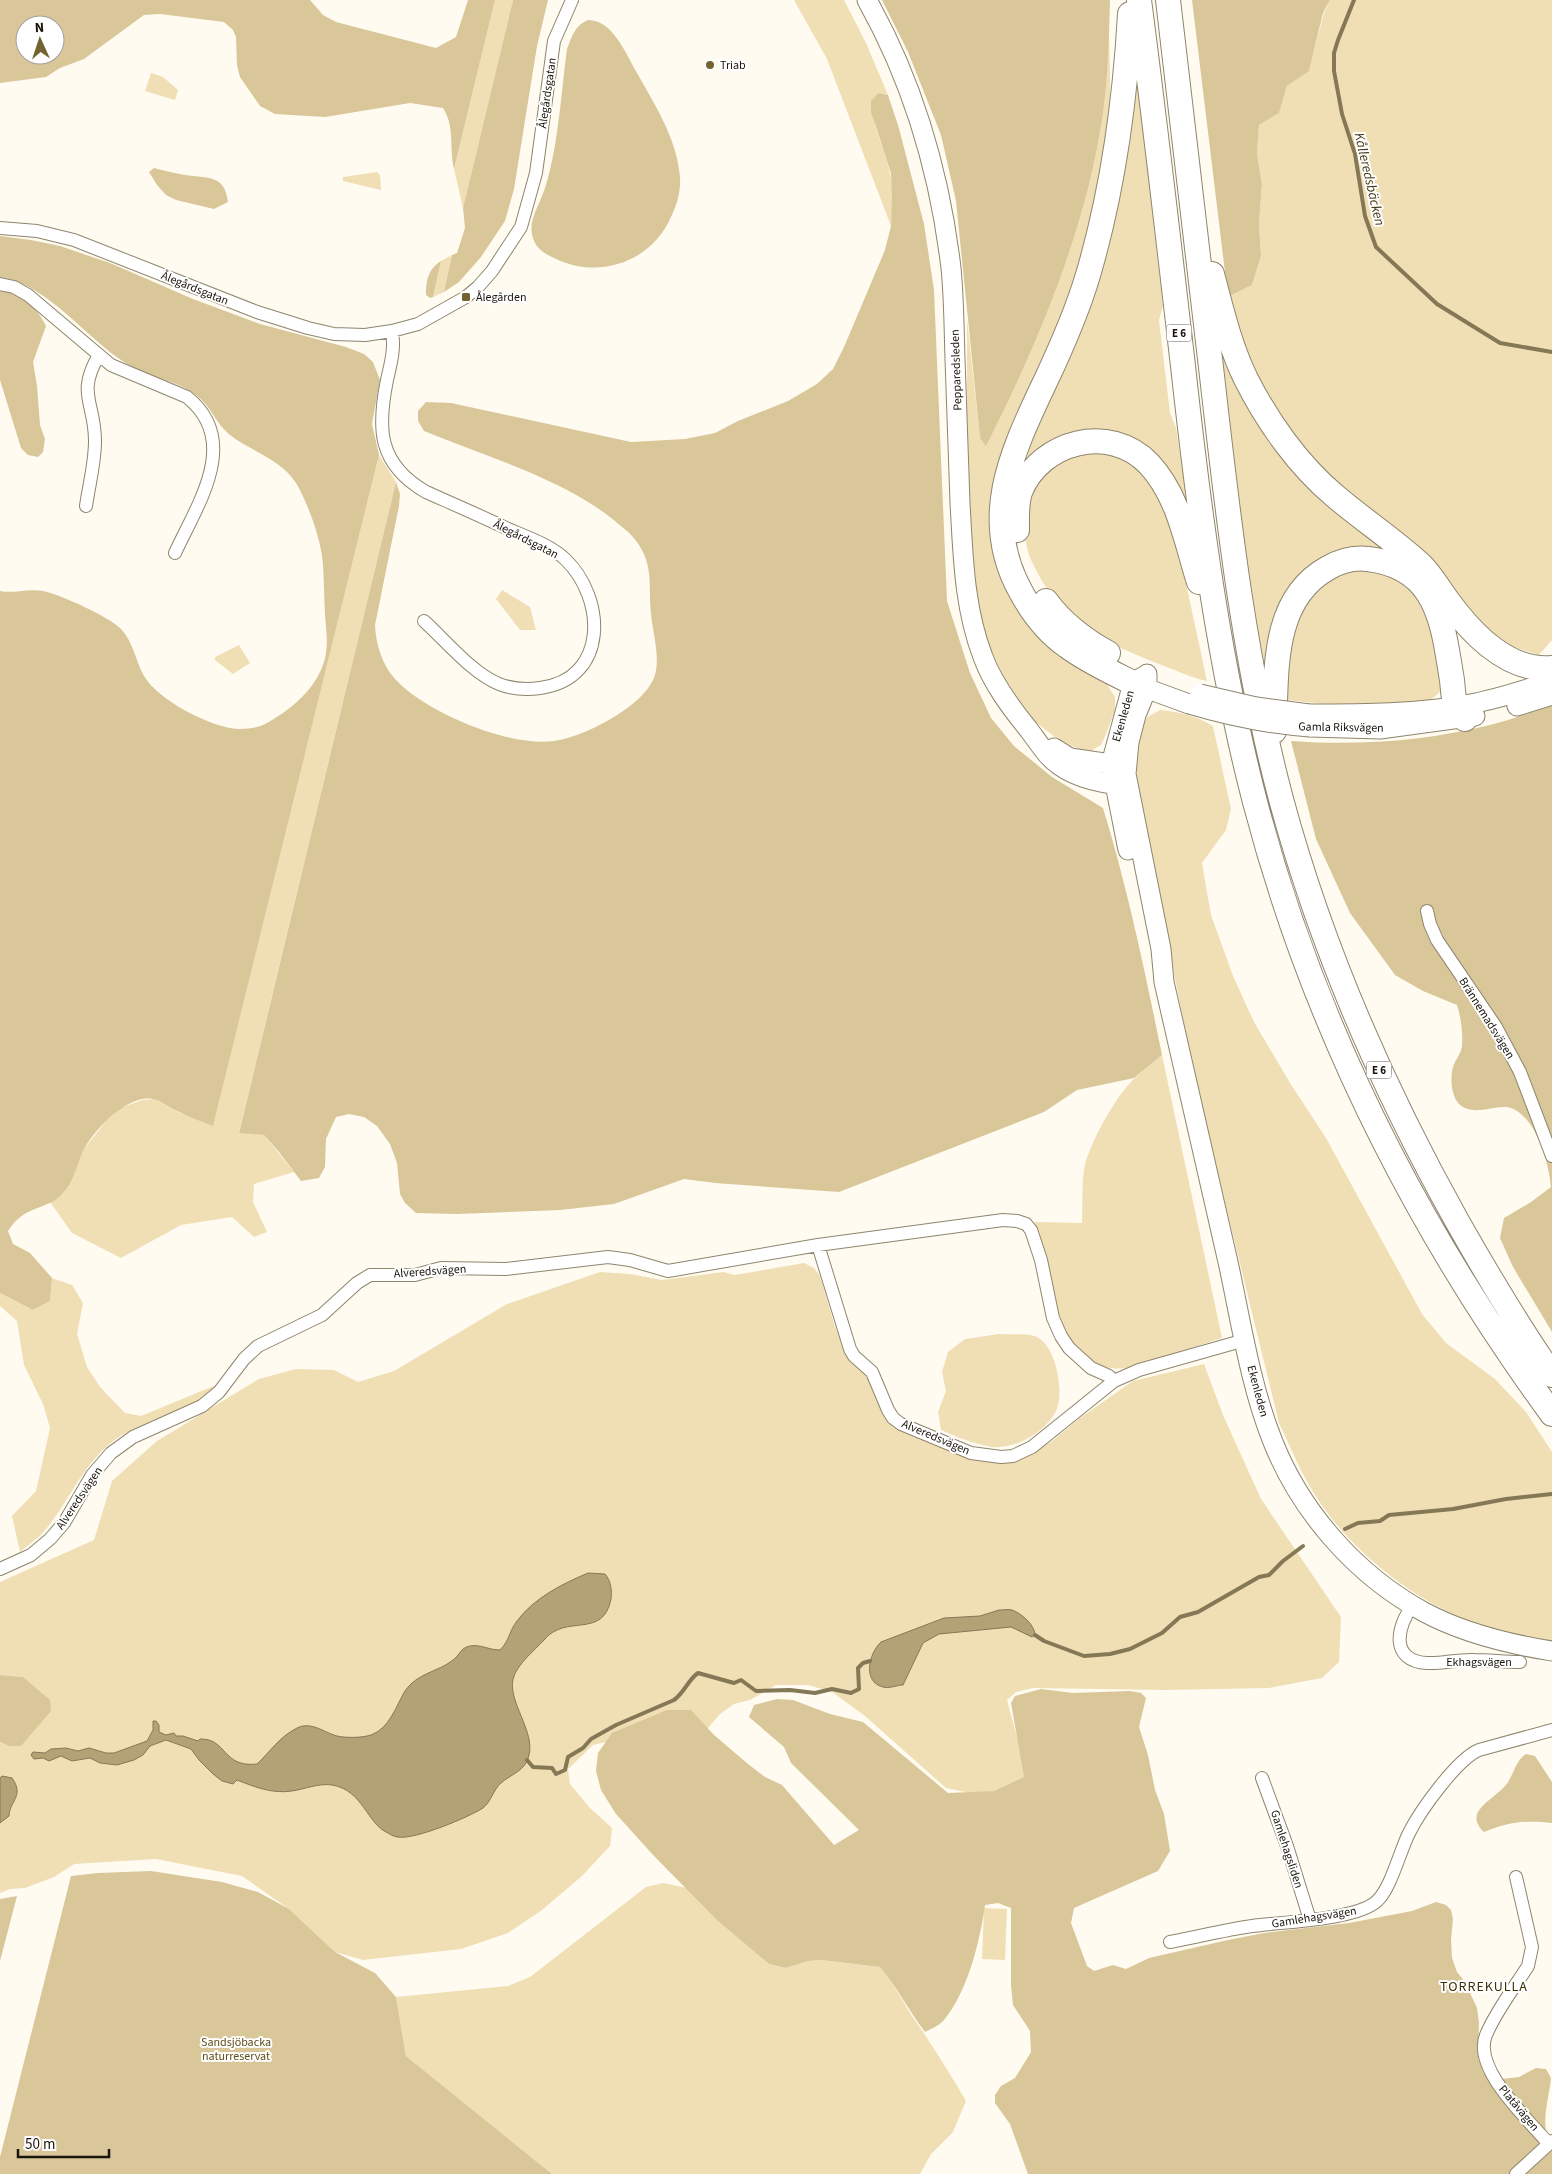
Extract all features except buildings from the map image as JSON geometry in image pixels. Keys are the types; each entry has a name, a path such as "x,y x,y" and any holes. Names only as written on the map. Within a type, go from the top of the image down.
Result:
{"highway":[{"path":"1131,0 1121,116 1109,197 1088,276 1068,333 1022,430 1006,475 1000,523 1004,548 1013,578 1026,601 1045,625 1066,646 1142,682"},
{"name":"E 6","path":"1138,0 1153,103 1196,480 1214,603 1255,804 1278,882 1326,1017 1363,1101 1400,1175 1462,1283 1552,1414"},
{"name":"E 6","path":"1168,0 1188,182 1239,600 1272,763 1303,875 1359,1024 1390,1094 1424,1163 1519,1328 1552,1375"},
{"path":"1188,182 1220,304 1245,377 1264,411 1306,468 1334,495 1421,565 1449,602 1487,645 1507,658 1531,666 1552,668"},
{"path":"1142,682 1077,632 1052,610 1032,584 1022,558 1017,536 1016,509 1020,492 1039,463 1068,445 1100,441 1119,444 1148,463 1162,481 1177,510 1226,664"},
{"path":"1272,763 1279,642 1288,610 1302,586 1319,573 1340,562 1360,558 1385,561 1404,569 1427,592 1437,611 1464,710"},
{"path":"1449,602 1464,710"},
{"name":"E 6","path":"1519,1328 1552,1366"},
{"name":"E 6","path":"1518,1367 1552,1425"}],"street":[{"name":"Ålegårdsgatan","path":"0,228 36,231 74,240 257,312 308,328 347,335 392,331 433,317 466,297 492,272 521,227 536,172 554,41 572,0"},
{"name":"Pepparedsleden","path":"867,0 892,49 915,107 937,189 946,236 953,301 962,540 966,585 971,615 989,671 1000,691 1048,756 1071,772 1098,782 1120,779 1111,764 1070,758 1035,737"},
{"path":"0,284 14,287 28,295 118,369 187,397 199,410 210,427 214,456 211,476 175,553"},
{"name":"Ålegårdsgatan","path":"392,331 394,346 381,420 384,442 395,466 412,484 426,492 539,542 564,558 584,582 590,597 595,627 590,651 577,671 559,683 534,689 509,687 488,678 424,621"},
{"path":"86,506 95,440 94,425 86,388 89,374 99,355"},
{"name":"Gamla Riksvägen","path":"1464,710 1552,681"},
{"name":"Gamla Riksvägen","path":"1142,682 1190,698 1256,707 1309,720 1464,710 1552,695"},
{"name":"Ekenleden","path":"1111,764 1142,682"},
{"name":"Ekenleden","path":"1142,682 1120,779 1161,948 1164,982 1245,1340 1260,1403 1272,1440 1287,1474 1302,1500 1319,1523 1384,1587 1413,1605 1469,1631 1516,1644 1552,1651"},
{"name":"Brännemadsvägen","path":"1427,911 1436,940 1496,1027 1520,1072 1552,1156"},
{"name":"Alveredsvägen","path":"0,1569 31,1555 50,1540 64,1523 92,1475 111,1453 133,1437 202,1406 219,1392 244,1359 258,1346 322,1315 357,1283 370,1275 414,1275 442,1268 506,1268 608,1257 630,1260 668,1271 818,1246 1002,1220 1017,1221 1026,1224 1036,1239 1053,1318 1061,1336 1078,1358 1114,1381"},
{"name":"Alveredsvägen","path":"818,1246 850,1349 854,1356 872,1372 893,1418 912,1429 971,1453 987,1456 1013,1456 1032,1447 1114,1381 1138,1370 1245,1340"},
{"name":"Ekhagsvägen","path":"1413,1605 1403,1620 1399,1632 1402,1650 1409,1658 1428,1664 1475,1660 1520,1662"},
{"name":"Gamlehagsvägen","path":"1170,1942 1250,1926 1310,1920 1356,1911 1377,1901 1419,1817 1459,1764 1472,1753 1552,1730"},
{"name":"Gamlehagsliden","path":"1262,1778 1287,1846 1310,1920"},
{"name":"Platåvägen","path":"1516,1877 1531,1939 1531,1956 1528,1966 1486,2035 1484,2051 1487,2063 1500,2088 1550,2142"},
{"path":"1516,2174 1550,2142"}],"shaded area":[{"path":"495,0 513,0 463,208 454,169"},
{"path":"794,0 844,0 866,43 888,95 878,93 871,101 873,119 888,163 891,178 891,226 827,59"},
{"path":"1330,0 1552,0 1552,640 1539,655 1509,646 1483,627 1311,459 1285,427 1258,384 1238,333 1228,297 1252,285 1261,256 1259,223 1262,184 1257,154 1259,125 1279,113 1287,86 1309,70 1324,13"},
{"path":"1109,30 1111,123 1096,217 1074,294 1005,449 1002,568 1103,678 1115,697 1115,710 1106,734 1101,745 1091,751 1078,749 1056,738 1033,720 1006,682 985,637 977,604 967,476 967,319 980,438 986,445 1006,406 1042,325 1058,284 1085,200 1103,114"},
{"path":"1135,55 1163,306 1159,320 1170,413 1176,428 1190,517 1109,432 1009,493 1023,447 1070,353"},
{"path":"151,73 163,77 178,90 175,100 145,91"},
{"path":"377,172 380,175 381,190 343,181 343,177"},
{"path":"452,255 444,292 433,297 441,261"},
{"path":"1218,320 1242,383 1408,563 1315,565 1269,694 1247,568"},
{"path":"1098,448 1133,461 1163,499 1176,537 1207,681 1130,652 1087,628 1057,602 1041,580 1033,564 1025,537 1025,522 1027,507 1038,479 1047,468 1058,460 1072,454"},
{"path":"379,455 396,482 239,1132 264,1135 294,1172 254,1184 253,1202 267,1232 254,1237 232,1217 181,1225 121,1258 72,1233 50,1202 64,1192 84,1149 106,1121 120,1108 142,1100 154,1099 180,1113 213,1125"},
{"path":"1360,567 1390,574 1420,598 1434,623 1445,679 1439,693 1428,702 1344,706 1286,700 1286,658 1299,608 1323,580"},
{"path":"502,590 530,607 536,630 520,630 496,599"},
{"path":"239,645 250,663 233,674 215,660 215,657"},
{"path":"1160,710 1188,715 1213,726 1231,809 1226,830 1202,863 1211,915 1233,976 1254,1022 1290,1083 1326,1138 1422,1314 1446,1343 1495,1379 1526,1412 1552,1452 1552,1642 1500,1632 1474,1624 1424,1599 1377,1565 1356,1546 1321,1504 1303,1475 1279,1423 1197,1088 1138,795 1136,757 1138,736 1144,721"},
{"path":"1162,1055 1222,1338 1130,1368 1110,1368 1094,1363 1082,1355 1072,1344 1065,1331 1035,1222 1082,1223 1084,1167 1089,1151 1106,1117 1121,1094 1141,1072"},
{"path":"804,1263 814,1268 820,1276 835,1327 850,1357 865,1371 883,1411 957,1452 1029,1453 1051,1442 1080,1418 1133,1381 1204,1364 1223,1415 1261,1499 1341,1617 1339,1662 1322,1678 1269,1688 1165,1690 1033,1688 1016,1692 1007,1700 1021,1752 1024,1777 994,1791 970,1793 946,1788 865,1716 832,1692 808,1685 776,1685 750,1700 734,1704 720,1714 694,1744 614,1740 593,1745 568,1769 570,1784 589,1807 612,1828 610,1846 582,1876 542,1910 508,1933 461,1949 363,1960 335,1952 289,1909 242,1876 156,1859 74,1864 54,1877 25,1888 10,1889 0,1893 0,1742 9,1746 23,1677 0,1675 0,1582 94,1540 112,1481 157,1441 259,1379 296,1369 334,1370 358,1382 394,1371 507,1304 600,1272 630,1274 662,1280 723,1272 735,1275"},
{"path":"52,1278 72,1285 83,1303 77,1334 87,1367 100,1387 125,1413 141,1416 216,1385 210,1393 188,1407 132,1430 109,1445 88,1467 46,1529 20,1552 12,1516 36,1491 50,1428 43,1404 24,1365 17,1321 0,1306 0,1293 33,1310 50,1301"},
{"path":"999,1334 1030,1335 1042,1340 1048,1348 1057,1369 1059,1403 1051,1419 1037,1433 1010,1445 992,1447 959,1438 941,1430 938,1412 946,1391 942,1372 948,1352 965,1339"},
{"path":"588,1573 605,1574 609,1580 611,1599 607,1611 600,1619 592,1623 563,1628 553,1632 522,1663 513,1679 514,1697 530,1746 525,1765 501,1783 483,1808 429,1832 406,1837 392,1835 381,1829 351,1793 332,1785 312,1786 278,1792 237,1780 233,1784 222,1781 199,1760 191,1749 166,1740 150,1746 143,1755 134,1760 117,1765 100,1763 90,1758 72,1761 61,1756 49,1761 43,1758 34,1759 31,1755 33,1752 45,1753 51,1749 66,1748 78,1751 89,1748 106,1753 114,1753 147,1741 153,1730 153,1721 156,1721 159,1725 159,1732 166,1735 174,1733 176,1736 183,1736 198,1741 200,1739 209,1740 237,1762 246,1764 257,1764 285,1736 302,1726 312,1726 341,1737 371,1735 378,1732 388,1722 405,1691 415,1680 447,1664 467,1647 477,1646 500,1650 506,1643 512,1628 532,1605 559,1587"},
{"path":"999,1610 1011,1610 1019,1614 1030,1623 1035,1635 1032,1637 1011,1627 939,1634 923,1643 903,1685 883,1687 876,1684 872,1679 870,1673 871,1660 873,1653 881,1642 944,1618 980,1616"},
{"path":"2,1776 12,1778 16,1784 17,1794 9,1816 0,1823 0,1778"},
{"path":"663,1883 687,1888 769,1964 786,1968 808,1961 821,1960 880,1967 966,2101 953,2132 931,2154 920,2174 552,2174 406,2056 396,1997 508,1986 530,1977 646,1887"},
{"path":"984,1908 1007,1909 1005,1960 982,1959"}],"green space":[{"path":"0,0 310,0 323,15 336,22 436,48 456,37 468,0 495,0 454,169 449,122 443,108 410,103 325,117 275,114 260,106 240,77 237,65 236,37 233,30 224,22 160,14 144,15 84,59 60,68 46,77 0,83"},
{"path":"513,0 548,0 537,46 514,189 505,221 481,257 459,282 444,292 452,255 457,253 465,228 463,208"},
{"path":"882,0 1110,0 1103,114 1085,200 1058,284 1042,325 986,446 980,438 956,201 941,135 908,52"},
{"path":"1192,0 1330,0 1323,13 1309,71 1287,86 1279,113 1259,125 1257,154 1262,184 1259,223 1261,256 1252,285 1228,297"},
{"path":"588,20 597,21 605,26 618,39 651,97 670,136 675,149 680,177 677,203 662,233 637,256 605,267 571,264 550,256 537,246 531,229 553,158 567,49 572,35 577,28"},
{"path":"878,93 888,95 898,125 924,224 934,290 947,601 970,673 991,718 1014,746 1052,777 1103,808 1128,900 1162,1055 1134,1078 1077,1090 1044,1112 839,1192 684,1179 614,1204 560,1210 457,1214 416,1213 405,1203 400,1194 397,1163 390,1144 377,1126 364,1117 349,1114 336,1117 326,1139 325,1167 319,1178 301,1181 264,1135 239,1133 396,482 400,494 399,506 375,625 378,647 383,661 396,680 410,692 448,715 492,733 515,739 554,741 587,731 622,711 638,699 647,689 656,671 657,655 651,614 649,573 644,555 630,534 594,506 548,480 424,431 418,421 418,411 426,402 451,403 631,442 685,439 715,433 738,421 788,401 817,384 833,369 844,347 885,250 891,226 891,173 871,112 871,101"},
{"path":"154,168 217,181 224,188 228,202 214,209 176,200 166,195 157,185 149,172"},
{"path":"0,236 60,246 110,263 193,299 260,324 346,347 364,354 373,362 380,380 372,424 379,455 213,1126 153,1099 133,1102 112,1115 103,1124 83,1151 72,1179 63,1193 50,1203 22,1216 8,1231 13,1244 30,1253 52,1278 50,1301 33,1310 0,1293 0,591 43,591 96,612 115,624 125,634 144,676 161,694 200,718 214,724 239,729 263,725 283,713 308,691 324,662 327,638 320,545 305,501 290,475 274,462 225,431 206,404 190,391 174,383 149,375 117,358 69,316 36,291 19,282 0,277"},
{"path":"441,261 433,297 430,298 426,295 429,276 433,268"},
{"path":"0,289 28,302 43,319 46,326 33,362 40,425 45,439 43,452 38,457 28,455 21,448 0,380"},
{"path":"1552,705 1552,1332 1513,1267 1500,1238 1504,1218 1531,1202 1551,1187 1540,1142 1528,1121 1511,1108 1499,1107 1471,1110 1459,1104 1456,1100 1452,1086 1452,1071 1461,1049 1462,1041 1461,1020 1457,1005 1423,991 1395,975 1350,913 1316,839 1291,741 1341,743 1391,741 1441,735 1490,725"},
{"path":"0,1675 23,1677 50,1700 51,1711 21,1746 9,1746 0,1742"},
{"path":"1041,1689 1073,1693 1130,1691 1141,1693 1146,1698 1139,1727 1148,1755 1155,1790 1164,1814 1170,1851 1158,1871 1074,1908 1071,1923 1087,1966 1094,1971 1113,1965 1126,1969 1149,1958 1228,1940 1264,1933 1349,1923 1412,1911 1436,1902 1446,1905 1451,1910 1453,1919 1452,1958 1457,1972 1465,1982 1477,2008 1479,2023 1478,2058 1483,2072 1490,2078 1502,2079 1519,2077 1536,2068 1546,2069 1551,2078 1545,2121 1548,2136 1552,2142 1552,2174 1028,2174 1010,2124 995,2103 995,2095 1001,2086 1015,2078 1031,2052 1030,2031 1013,2005 1011,1985 1011,1908 998,1903 985,1905 972,1965 960,1995 944,2020 925,2032 880,1967 821,1960 808,1961 786,1968 769,1964 717,1920 616,1814 601,1790 596,1771 598,1753 612,1733 667,1710 691,1710 714,1735 748,1764 765,1777 782,1785 834,1845 859,1830 791,1763 784,1747 749,1717 754,1705 777,1699 793,1700 830,1714 863,1722 948,1793 994,1791 1024,1777 1011,1703 1015,1696"},
{"path":"1526,1754 1535,1756 1552,1782 1552,1823 1517,1823 1484,1832 1478,1824 1477,1814 1479,1810 1505,1786 1516,1765"},
{"name":"Sandsjöbacka naturreservat","path":"151,1871 222,1882 258,1892 289,1909 335,1952 375,1973 396,1997 406,2056 552,2174 0,2174 0,2157 71,1876"},
{"path":"17,1896 0,1961 0,1899"}],"waterway":[{"name":"Kålleredsbäcken","path":"1354,0 1334,53 1334,71 1342,114 1355,154 1365,216 1376,247 1437,304 1500,343 1552,352"},
{"path":"1345,1529 1358,1523 1380,1521 1389,1515 1453,1509 1506,1499 1552,1494"},
{"path":"1035,1635 1044,1641 1084,1656 1110,1654 1130,1649 1162,1633 1180,1617 1198,1612 1259,1577 1269,1575 1283,1561 1303,1546"},
{"path":"527,1760 533,1767 552,1768 556,1774 565,1770 568,1757 583,1748 591,1739 616,1725 674,1700 698,1673 734,1683 741,1680 756,1691 790,1690 815,1693 832,1689 851,1693 859,1689 858,1668 863,1663 870,1661"}],"place":[{"name":"Triab","path":"710,65"},
{"name":"Ålegården","path":"466,297"}],"district":[{"name":"TORREKULLA","path":"1484,1986"}]}
